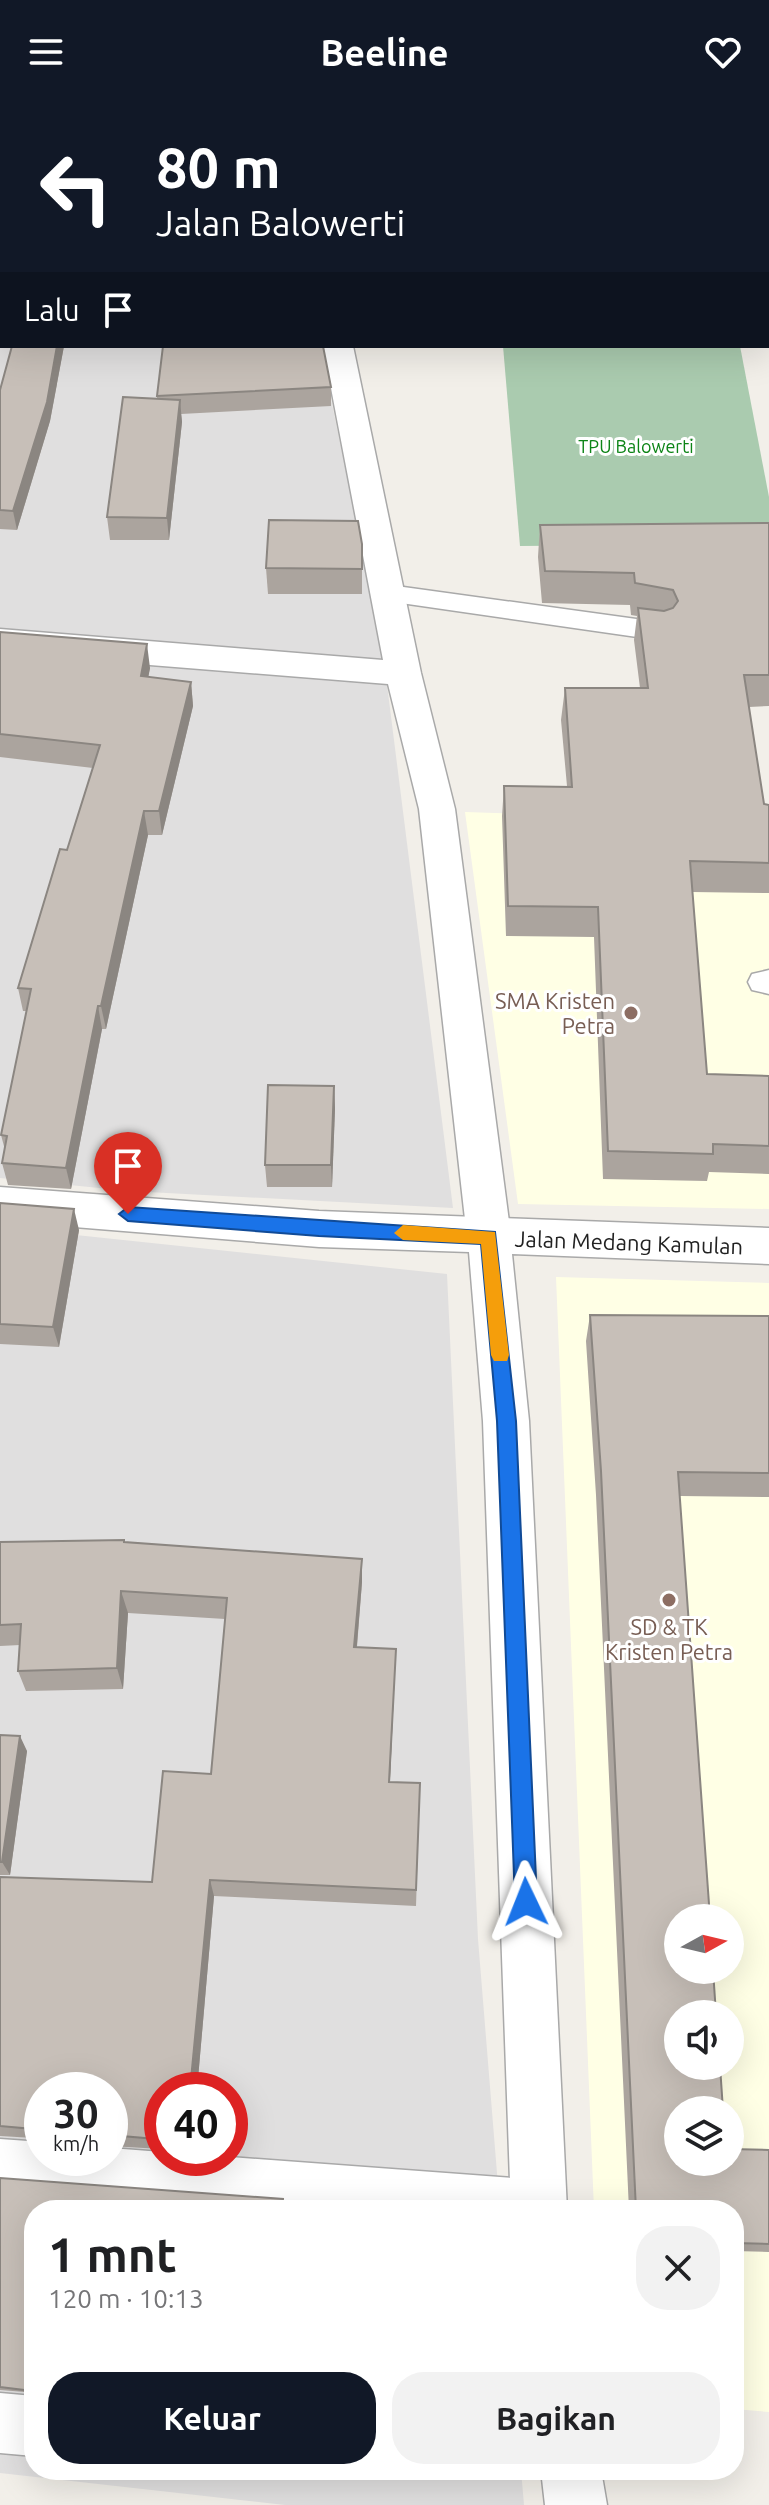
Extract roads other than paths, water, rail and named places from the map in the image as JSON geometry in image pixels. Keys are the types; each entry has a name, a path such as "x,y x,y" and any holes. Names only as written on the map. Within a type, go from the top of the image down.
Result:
{"street":[{"path":"338,348 403,673 437,809 489,1237 506,1421 539,2200"},
{"path":"0,641 403,673"},
{"name":"Jalan Medang Kamulan","path":"0,1204 319,1229 769,1246"},
{"path":"0,2423 24,2425"},
{"path":"572,2480 576,2505"}],"lane":[{"path":"389,594 658,631"},
{"path":"0,2161 467,2200"}],"place":[{"name":"SMA Kristen Petra","path":"631,1013"},
{"name":"SD & TK Kristen Petra","path":"669,1600"}],"park label":[{"name":"TPU Balowerti","path":"636,446"}]}
